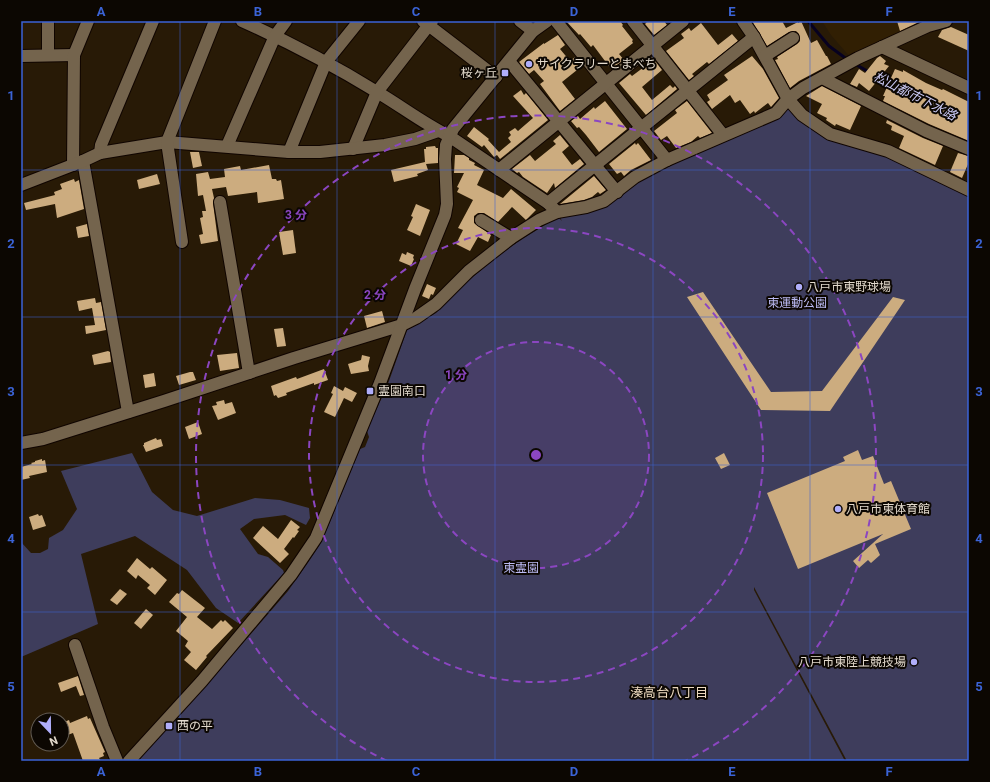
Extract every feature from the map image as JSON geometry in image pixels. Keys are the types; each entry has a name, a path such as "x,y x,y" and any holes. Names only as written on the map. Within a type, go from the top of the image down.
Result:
{"street":[{"path":"48,21 48,55"},
{"path":"88,21 74,55 78,163 128,412"},
{"path":"100,153 101,145 153,21"},
{"path":"182,242 167,142 215,21"},
{"path":"242,21 326,62 377,92 444,133 548,203 557,212"},
{"path":"227,146 275,36 286,21"},
{"path":"289,152 326,62 358,21"},
{"path":"520,21 533,31"},
{"path":"21,185 100,153 167,142 289,152 320,152 385,145 444,133 453,129 533,31 547,21"},
{"path":"556,21 667,160"},
{"path":"633,21 723,135"},
{"path":"499,170 683,21"},
{"path":"743,21 765,56 788,99 802,115 830,134 888,150 969,190"},
{"path":"21,443 43,439 402,325 416,318 436,304 469,271 511,238 539,220 557,212 586,207 604,201 634,177 667,160 776,112 788,99 802,88 858,58 928,26 946,21"},
{"path":"353,149 377,92 428,22 496,77"},
{"path":"548,203 754,37"},
{"path":"765,56 793,38"},
{"path":"882,47 969,88"},
{"path":"21,56 74,55"},
{"path":"509,61 617,192"},
{"path":"822,78 926,130 969,149"},
{"path":"129,761 202,681 286,581 316,538 380,383 446,215 446,145 444,133"},
{"path":"220,202 249,373"},
{"path":"481,220 511,238"},
{"path":"75,645 116,761"}],"shaded area":[{"path":"822,21 934,21 851,58 831,35"}],"green space":[{"path":"788,99 816,125 969,190 969,761 847,761 754,587 754,590 845,761 138,761 205,687 288,591 319,546 360,449 365,447 369,437 367,431 389,381 407,330 436,313 468,281 522,239 558,217 562,221 557,212 617,192"},
{"path":"132,453 152,492 173,510 197,516 255,498 280,500 309,508 310,518 306,525 285,515 254,519 240,529 258,554 268,557 283,570 284,573 238,623 216,608 187,570 135,536 81,554 98,624 21,657 21,542 31,553 40,553 48,549 49,538 63,530 77,509 61,471"}],"building":[{"path":"566,21 620,21 633,40 633,43 619,54 624,60 611,69 593,45 591,47"},
{"path":"648,21 664,21 667,25 654,35 645,24"},
{"path":"752,21 782,21 786,28 801,21 811,43 817,40 831,64 799,81 790,88 775,60 800,41 799,34 796,31 789,32 767,46"},
{"path":"897,21 921,21 900,31"},
{"path":"701,23 718,45 732,34 738,41 709,64 707,62 692,74 694,76 689,80 666,51 684,38 681,34 689,28 691,31"},
{"path":"951,27 969,35 969,51 938,37 942,30"},
{"path":"558,35 565,45 560,49 570,61 575,57 582,66 562,82 575,99 560,111 540,84 544,81 534,70 529,74 519,62 544,43"},
{"path":"752,56 763,69 779,98 771,107 768,103 755,113 754,111 750,114 740,100 735,103 730,95 712,109 707,102 710,100 707,95 728,80 724,75"},
{"path":"880,56 886,61 884,64 889,66 869,91 859,83 857,87 850,84 859,69 865,73"},
{"path":"652,57 662,70 642,87 652,100 670,85 673,88 675,86 677,89 646,115 619,83 630,74 632,76 648,64 646,62"},
{"path":"895,69 903,72 903,70 926,83 942,90 943,89 969,102 969,141 929,124 883,101 885,96 883,96"},
{"path":"822,86 861,106 850,130 836,124 835,126 826,120 827,118 817,113 822,104 806,96"},
{"path":"521,90 524,95 526,93 548,120 500,159 497,155 494,157 484,145 482,147 467,136 474,127 489,139 488,140 499,152 511,142 508,138 511,135 509,132 515,128 518,131 533,118 513,96"},
{"path":"605,101 627,129 599,152 579,127 577,128 571,121 578,116 580,119 594,107 595,109"},
{"path":"687,101 712,133 700,138 698,136 691,142 676,148 667,136 661,140 654,131 677,113 675,110"},
{"path":"887,120 943,146 935,165 899,148 904,136 891,130 892,126 886,123"},
{"path":"560,135 569,146 562,152 572,165 580,159 584,164 555,188 554,183 547,193 523,177 519,172 517,173 512,169 530,155 535,161 556,144 553,141"},
{"path":"635,143 636,145 638,143 651,160 631,170 624,176 621,172 617,174 609,164"},
{"path":"435,146 438,148 438,163 426,164 428,170 417,174 418,176 394,182 391,170 425,162 424,149 426,149 426,147"},
{"path":"190,152 199,152 202,166 193,168"},
{"path":"958,153 969,156 969,162 962,178 950,172"},
{"path":"455,155 464,155 475,163 474,165 484,170 477,185 503,198 511,189 536,210 526,220 512,207 498,222 484,213 478,213 474,216 474,223 491,235 488,242 478,237 470,251 456,244 463,230 458,228 473,200 457,192 459,188 457,187 464,173 454,173"},
{"path":"269,165 272,179 276,179 277,181 281,180 284,199 258,203 257,192 228,196 226,187 212,189 218,241 201,244 199,235 203,234 200,218 203,217 202,211 206,211 203,195 198,196 196,174 208,172 210,179 225,177 224,169 240,166 241,170"},
{"path":"157,174 160,184 139,189 137,180"},
{"path":"594,176 606,190 600,194 598,192 592,197 584,200 560,204"},
{"path":"74,179 75,182 79,180 84,209 57,218 55,204 26,210 24,203 55,195 54,192 62,189 60,184"},
{"path":"416,204 430,210 420,236 407,230 413,217 411,216"},
{"path":"87,224 89,236 78,238 76,227"},
{"path":"293,230 296,253 283,255 279,232"},
{"path":"407,252 414,255 411,266 399,261 402,253 406,255"},
{"path":"427,284 436,288 433,295 431,294 429,299 422,296"},
{"path":"703,292 771,392 822,391 893,297 905,300 830,411 761,410 687,297"},
{"path":"95,298 96,303 101,302 106,330 86,334 85,326 95,325 92,308 79,311 77,301"},
{"path":"382,311 385,322 367,328 364,316"},
{"path":"283,328 286,346 277,347 274,329"},
{"path":"108,351 110,352 111,362 94,365 92,355"},
{"path":"237,353 239,368 220,371 217,355"},
{"path":"362,355 370,357 368,366 369,371 351,374 348,364 361,360"},
{"path":"324,369 328,380 314,385 314,383 286,393 287,395 278,398 276,395 274,396 271,386 296,377 297,379"},
{"path":"193,372 196,380 179,385 176,376"},
{"path":"154,373 156,386 145,388 143,375"},
{"path":"334,386 343,391 345,387 357,393 352,402 344,398 335,417 324,412 333,394 331,393"},
{"path":"224,400 225,404 232,402 236,413 218,420 212,406 217,405 216,402"},
{"path":"198,422 202,434 189,439 185,427"},
{"path":"156,438 157,440 161,439 163,446 146,452 143,445 144,443"},
{"name":"八戸市東体育館","path":"858,450 862,460 873,456 884,484 891,481 911,529 875,544 880,555 871,563 868,560 859,568 853,561 883,534 798,569 767,493 845,461 843,457"},
{"path":"724,453 730,465 721,469 715,458"},
{"path":"42,459 42,461 45,460 47,472 29,476 30,478 21,480 21,467"},
{"path":"38,514 39,516 42,515 46,526 33,530 29,517"},
{"path":"291,520 300,527 297,530 299,531 284,549 289,554 280,563 253,538 263,526 278,539"},
{"path":"137,558 150,569 152,567 167,580 155,595 147,588 150,585 138,575 136,579 127,571"},
{"path":"120,589 127,594 117,605 110,600"},
{"path":"182,590 205,608 197,617 212,629 221,620 223,622 225,620 233,628 206,656 207,657 196,670 184,660 191,652 185,646 188,641 176,631 187,617 169,602"},
{"path":"146,609 153,615 141,629 134,623"},
{"path":"78,676 84,695 80,696 76,686 61,692 58,683"},
{"path":"87,716 88,719 90,718 105,752 103,753 104,756 99,758 101,761 83,761 73,733 70,734 70,723"}],"waterway":[{"name":"松山都市下水路","path":"808,21 829,46 848,60"},
{"name":"松山都市下水路","path":"855,64 869,72"},
{"name":"松山都市下水路","path":"877,78 890,87"}],"place":[{"name":"サイクラリーとまべち","path":"529,64"},
{"name":"桜ヶ丘","path":"505,73"},
{"name":"八戸市東野球場","path":"799,287"},
{"name":"霊園南口","path":"370,391"},
{"name":"八戸市東体育館","path":"838,509"},
{"name":"八戸市東陸上競技場","path":"914,662"},
{"name":"西の平","path":"169,726"}],"district":[{"name":"湊高台八丁目","path":"669,692"}],"park label":[{"name":"東運動公園","path":"797,303"},
{"name":"東霊園","path":"521,568"}]}
